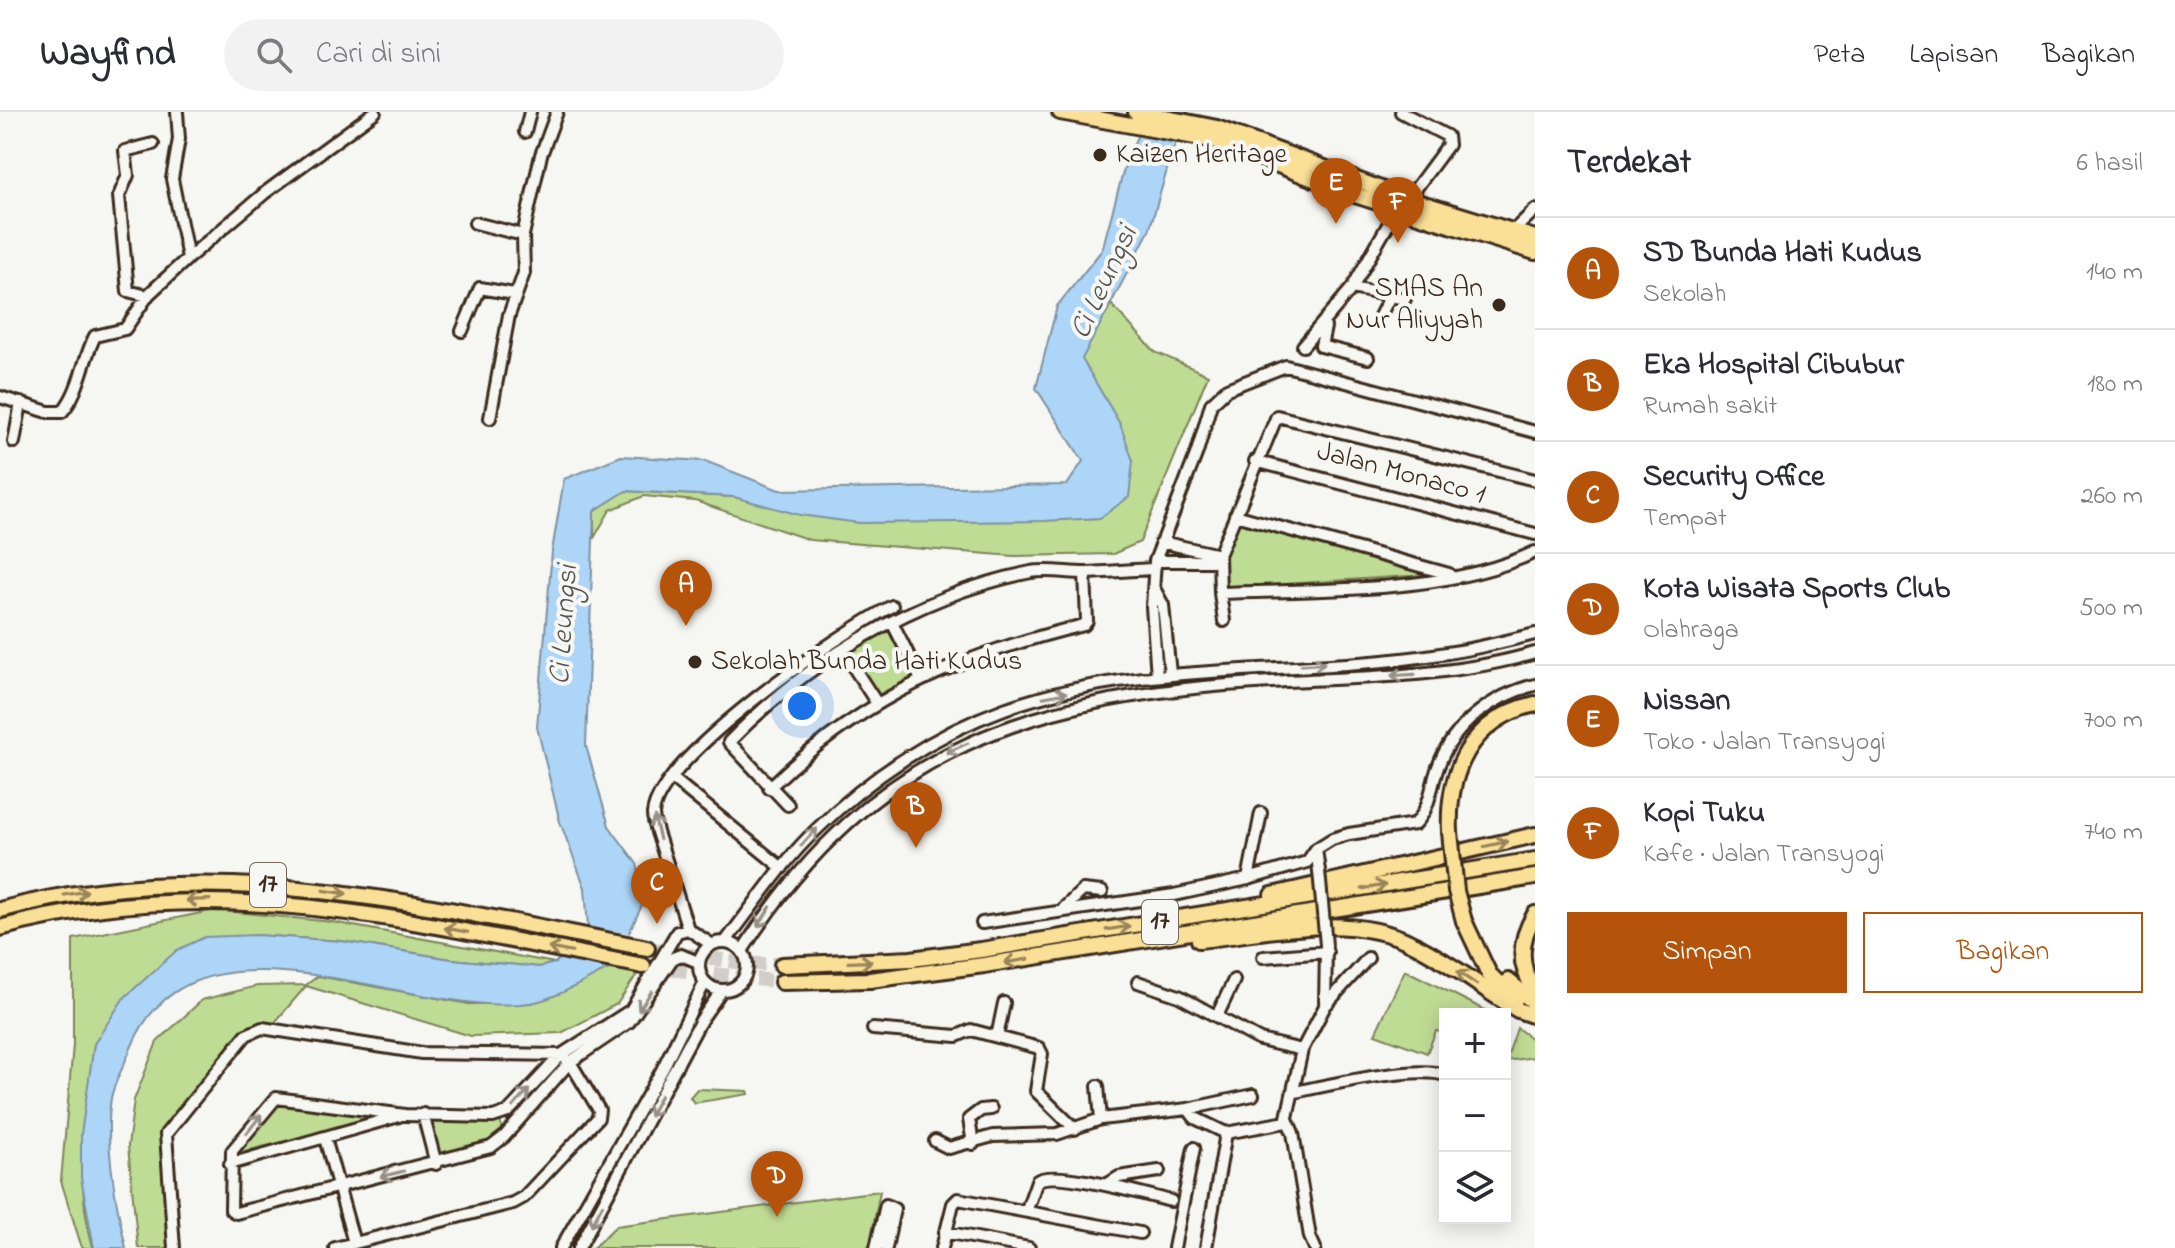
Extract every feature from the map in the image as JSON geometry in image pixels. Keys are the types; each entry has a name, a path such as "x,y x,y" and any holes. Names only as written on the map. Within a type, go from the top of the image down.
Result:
{"highway":[{"path":"1060,112 1137,116 1193,129 1226,144 1535,252"},
{"path":"1402,204 1535,238"},
{"path":"1535,704 1508,713 1488,726 1471,745 1451,786 1453,830 1468,920 1489,974 1504,992 1535,1015"},
{"path":"1453,830 1460,789 1475,752 1509,723 1535,713"},
{"path":"1175,919 1353,875 1535,835"},
{"name":"17","path":"782,965 911,959 1535,860"},
{"name":"17","path":"782,982 870,980 1052,955 1535,877"},
{"name":"17","path":"0,910 83,892 211,882 295,886 647,948"},
{"name":"17","path":"0,928 86,909 212,899 294,903 643,966"},
{"path":"1535,914 1526,929 1522,947 1524,966 1535,990"},
{"path":"1468,920 1497,968 1535,1003"},
{"path":"1052,955 1321,928 1368,930 1411,942 1518,1010 1535,1015"}],"street":[{"path":"177,112 179,139 172,179 188,258"},
{"path":"0,397 48,412 65,410 95,336 125,329 147,296 188,258 266,192 375,112"},
{"path":"525,132 530,112"},
{"path":"490,418 514,294 524,273 523,235 541,155 557,112"},
{"path":"1368,358 1321,346 1322,331 1355,289 1402,204 1448,145 1447,136 1439,129 1401,112"},
{"path":"147,296 128,291 119,196 128,175 125,151 153,144"},
{"path":"1513,231 1535,210"},
{"path":"475,223 523,235"},
{"path":"462,331 480,288 514,294"},
{"path":"1355,289 1405,299"},
{"path":"1303,346 1355,289"},
{"path":"1380,316 1390,296"},
{"path":"1157,676 1163,605 1155,590 1154,565 1197,452 1211,404 1227,389 1286,366 1535,432"},
{"path":"14,442 21,403"},
{"path":"1224,621 1218,558 1255,461 1274,418 1280,415 1535,480"},
{"name":"Jalan Monaco 1","path":"1255,461 1535,534"},
{"path":"1235,515 1455,575"},
{"path":"1161,542 1218,558"},
{"path":"1220,593 1365,586 1455,575 1535,552"},
{"path":"788,805 729,742 784,691 892,622 953,597 1030,572 1085,573 1218,558"},
{"path":"769,788 812,749 876,702 920,678 995,649 1086,624 1085,573"},
{"path":"711,944 688,929 653,818 656,806 672,778 738,715 804,659 892,606"},
{"path":"892,622 920,678"},
{"path":"1160,632 1170,674"},
{"path":"698,962 711,944 726,941 815,830 870,783 942,738 1005,709 1029,701 1170,674 1444,654 1535,634"},
{"path":"843,651 876,702"},
{"path":"742,951 796,872 871,801 949,751 1037,719 1099,701 1167,690 1445,672 1491,666 1535,653"},
{"path":"1444,654 1462,658 1459,668 1445,672"},
{"path":"982,923 1064,906 1174,895 1248,879 1307,862 1316,849 1332,839 1415,824 1427,806 1439,763 1458,732 1500,698 1535,685"},
{"path":"1029,701 1026,712 1037,719"},
{"path":"1005,709 1013,715 1014,727"},
{"path":"672,778 782,868"},
{"path":"1248,879 1261,813"},
{"path":"1316,849 1326,949 1325,1006"},
{"path":"1064,906 1083,890 1102,892"},
{"path":"561,1248 662,1070 705,982 698,962 681,955 673,958 629,1022 565,1059 504,1137 491,1147 436,1164 236,1213 231,1210 232,1151 269,1105 283,1096 405,1115 493,1117 508,1112 565,1059 631,1010 677,932 688,929"},
{"path":"582,1244 701,1020 722,990 735,986 745,976 747,963 742,951 726,941"},
{"path":"1263,957 1326,949"},
{"path":"1188,1109 1195,1118 1226,1133 1282,1124 1287,1119 1295,1092 1302,1050 1325,1006 1368,958"},
{"path":"1217,1016 1234,980"},
{"path":"705,982 722,990"},
{"path":"1138,982 1179,996 1260,1040 1302,1050"},
{"path":"997,1037 1004,1003"},
{"path":"174,1248 166,1134 246,1035 271,1027 422,1053 565,1059"},
{"path":"873,1029 957,1036 971,1030 1041,1050 1036,1091 1075,1129"},
{"path":"335,1248 524,1197 598,1118 599,1110 565,1059"},
{"path":"1295,1092 1354,1080 1439,1075"},
{"path":"1098,1086 1101,1119"},
{"path":"935,1141 949,1148 973,1144 993,1136 1057,1134 1101,1119 1188,1109 1253,1095"},
{"path":"973,1144 969,1119 981,1110 991,1109"},
{"path":"423,1114 436,1164"},
{"path":"230,1164 405,1115"},
{"path":"493,1117 504,1137"},
{"path":"1287,1119 1293,1133 1310,1237 1315,1248"},
{"path":"1206,1248 1226,1133"},
{"path":"325,1138 354,1243"},
{"path":"1174,1248 1194,1148"},
{"path":"1106,1185 1119,1177 1159,1171"},
{"path":"1027,1209 1041,1178 1106,1185 1171,1201 1184,1198"},
{"path":"942,1248 953,1204 958,1199 1027,1209 1140,1233"},
{"path":"1171,1201 1181,1215"},
{"path":"876,1248 886,1205 894,1209 886,1248"},
{"path":"945,1232 1029,1248"}],"green space":[{"path":"1111,304 1155,352 1208,375 1140,542 1113,554 1014,556 810,540 695,501 644,496 610,510 594,538 594,511 625,491 734,497 980,521 1100,518 1110,408 1081,359"},
{"path":"1236,519 1426,572 1425,575 1224,588 1219,564"},
{"path":"884,630 889,632 911,675 909,680 876,696 848,652"},
{"path":"216,910 332,922 555,963 539,967 451,959 341,941 257,935 94,1044 82,1171 93,1248 82,1248 61,1181 73,1045 73,939"},
{"path":"613,967 638,973 617,1004 561,1033 471,1036 306,986 271,1027 246,1035 166,1134 174,1248 138,1248 128,1146 134,1100 157,1042 202,1000 257,986 306,985 318,976 469,1004 532,1003"},
{"path":"1405,970 1481,1008 1439,1008 1439,1032 1436,1031 1427,1053 1375,1034"},
{"path":"1517,1028 1535,1041 1535,1057 1511,1060 1511,1046"},
{"path":"697,1089 748,1091 749,1094 694,1103 690,1097"},
{"path":"276,1101 379,1116 374,1121 240,1152 239,1148"},
{"path":"499,1119 503,1129 484,1144 436,1154 428,1122"},
{"path":"880,1191 869,1248 593,1248 616,1226"}],"water":[{"name":"Ci Leungsi","path":"1147,112 1188,112 1172,153 1149,231 1082,359 1120,424 1133,461 1129,497 1100,518 1044,521 859,523 800,515 734,497 626,491 594,511 586,746 609,826 637,864 645,899 613,967 562,993 530,1003 481,1004 309,974 253,971 203,979 161,1003 131,1048 117,1079 109,1115 110,1153 126,1248 94,1248 81,1178 81,1134 94,1044 123,999 177,950 205,937 257,935 341,941 451,959 539,967 555,963 588,927 585,888 560,822 537,727 552,551 564,479 621,456 705,461 779,490 1067,485 1083,461 1036,388 1057,306 1102,250 1125,165"}],"pier":[{"path":"584,926 633,934 617,968 555,958"}],"tunnel":[{"path":"647,948 742,963 782,965"},
{"path":"652,967 782,982"}],"place":[{"name":"Kaizen Heritage","path":"1100,155"},
{"name":"Nissan","path":"1336,224"},
{"name":"Kopi Tuku","path":"1398,243"},
{"name":"SMAS An Nur Aliyyah","path":"1499,305"},
{"name":"SD Bunda Hati Kudus","path":"686,626"},
{"name":"Sekolah Bunda Hati Kudus","path":"695,662"},
{"name":"Eka Hospital Cibubur","path":"916,848"},
{"name":"Security Office","path":"657,924"},
{"name":"Kota Wisata Sports Club","path":"777,1217"}]}
